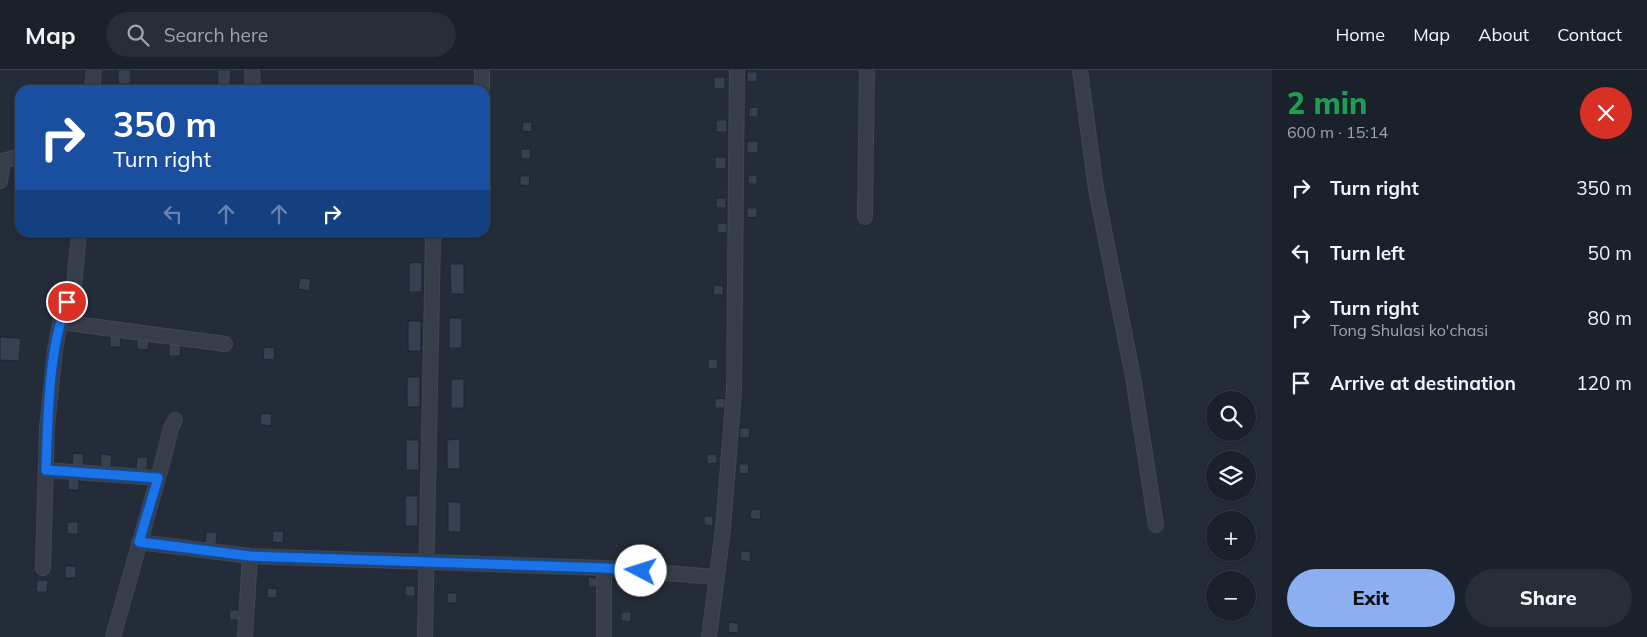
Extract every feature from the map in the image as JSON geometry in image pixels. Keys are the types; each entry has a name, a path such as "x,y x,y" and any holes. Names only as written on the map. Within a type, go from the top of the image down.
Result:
{"street":[{"path":"92,85 94,70"},
{"path":"252,70 252,85"},
{"path":"482,70 482,85"},
{"path":"709,637 723,529 734,390 737,70"},
{"path":"865,217 867,70"},
{"path":"1080,70 1096,189 1133,377 1156,525"},
{"path":"0,181 3,161 15,157"},
{"path":"43,568 47,427 55,350 60,322 74,286 79,237"},
{"path":"425,637 433,237"},
{"path":"60,322 225,344"},
{"path":"113,637 171,428 175,420"},
{"path":"46,470 158,478"},
{"path":"139,542 250,556 604,568 716,578"},
{"path":"245,637 250,556"},
{"path":"604,568 604,637"}],"building":[{"path":"118,70 131,70 131,84 118,84"},
{"path":"218,70 231,70 230,85 217,85"},
{"path":"747,72 757,72 757,82 747,82"},
{"path":"714,77 725,77 725,89 714,89"},
{"path":"758,107 758,117 749,117 749,108"},
{"path":"716,120 727,120 727,132 716,132"},
{"path":"523,122 532,122 532,132 522,131"},
{"path":"747,141 758,141 758,153 747,153"},
{"path":"521,149 531,149 530,159 521,159"},
{"path":"715,157 726,157 726,169 715,169"},
{"path":"748,175 757,175 757,184 748,184"},
{"path":"520,176 530,176 529,186 520,185"},
{"path":"716,198 726,198 726,208 716,208"},
{"path":"747,208 757,208 757,217 747,218"},
{"path":"717,223 727,223 727,233 717,233"},
{"path":"422,262 422,292 409,292 409,263"},
{"path":"450,264 464,264 464,294 451,294"},
{"path":"300,278 311,279 309,291 298,289"},
{"path":"714,285 724,286 723,295 713,295"},
{"path":"449,318 462,318 462,348 449,348"},
{"path":"408,321 421,321 421,351 408,351"},
{"path":"110,335 121,335 120,347 110,347"},
{"path":"0,337 21,338 19,361 0,360"},
{"path":"137,337 149,338 148,350 137,349"},
{"path":"169,344 181,345 180,356 169,356"},
{"path":"264,347 275,348 274,360 263,359"},
{"path":"708,359 718,359 717,369 708,368"},
{"path":"407,377 420,377 420,407 407,407"},
{"path":"451,379 464,379 464,408 451,408"},
{"path":"725,398 725,408 715,408 715,399"},
{"path":"261,413 272,414 271,426 260,425"},
{"path":"740,428 750,428 749,438 740,438"},
{"path":"460,439 460,469 447,469 447,440"},
{"path":"406,440 419,440 419,470 406,470"},
{"path":"73,453 84,454 83,466 72,465"},
{"path":"101,454 112,455 111,467 100,466"},
{"path":"707,454 717,454 717,463 707,464"},
{"path":"137,457 148,457 147,469 136,469"},
{"path":"739,464 749,464 748,474 739,473"},
{"path":"68,478 79,478 79,490 68,490"},
{"path":"405,496 418,496 418,526 405,526"},
{"path":"448,502 461,502 461,532 448,532"},
{"path":"751,509 761,510 760,520 750,518"},
{"path":"704,516 713,516 713,526 704,525"},
{"path":"67,522 78,522 78,534 67,534"},
{"path":"273,531 284,531 283,543 272,542"},
{"path":"206,532 217,532 216,544 205,544"},
{"path":"741,551 751,552 750,562 740,560"},
{"path":"65,566 76,566 76,578 65,578"},
{"path":"588,577 598,578 597,587 588,587"},
{"path":"37,580 48,580 47,592 36,592"},
{"path":"405,586 415,586 415,596 405,596"},
{"path":"267,588 277,589 277,598 267,598"},
{"path":"447,593 457,593 457,603 447,603"},
{"path":"230,610 239,610 239,620 229,620"},
{"path":"621,612 631,612 631,622 621,621"},
{"path":"729,622 739,623 738,633 728,632"}],"route":[{"path":"67,302 61,318 55,350 47,427 46,470 158,478 139,542 250,556 604,568 641,571"}]}
